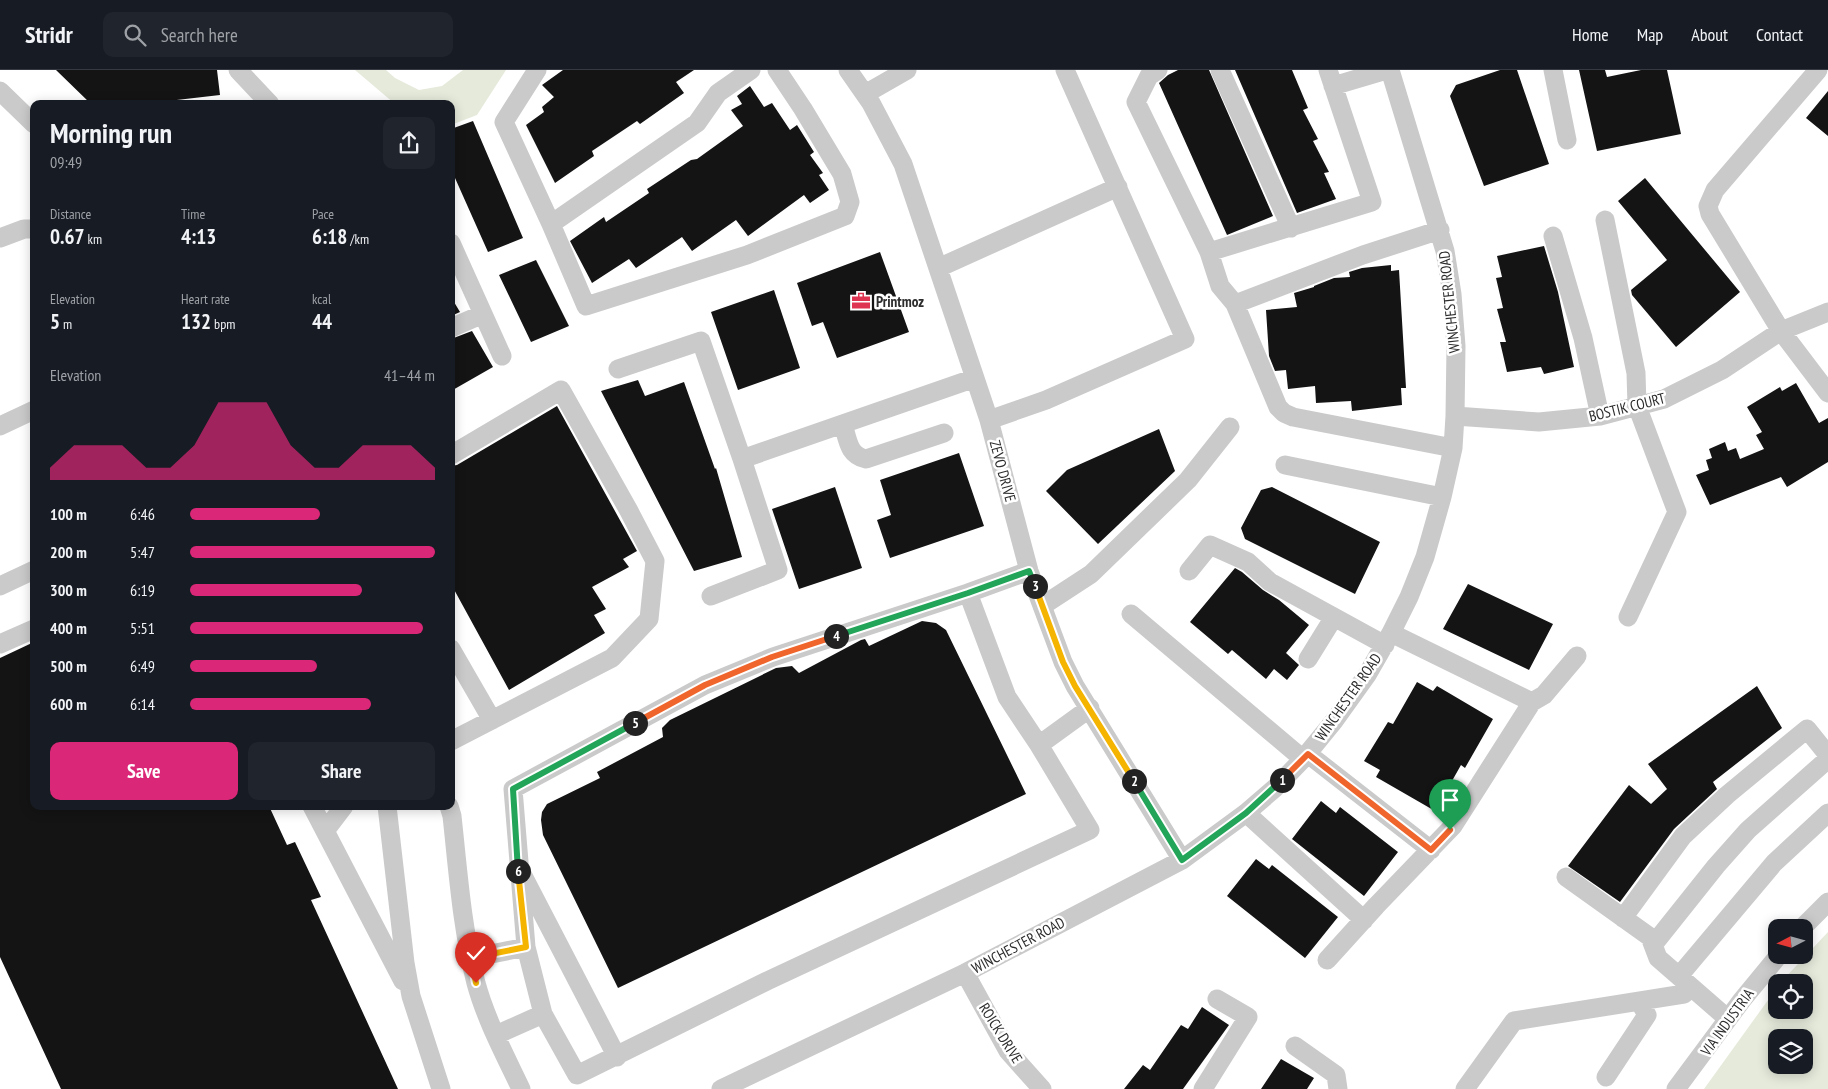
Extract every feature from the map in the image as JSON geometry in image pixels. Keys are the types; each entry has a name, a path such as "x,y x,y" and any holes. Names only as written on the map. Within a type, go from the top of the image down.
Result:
{"street":[{"path":"238,70 266,100"},
{"path":"537,70 504,122 586,306 746,255 845,216 850,202 842,174 777,70"},
{"path":"551,224 696,123 718,93 751,70"},
{"name":"ZEVO DRIVE","path":"848,70 865,94 903,164 989,420 1029,571 1063,662 1075,686 1182,860"},
{"path":"865,94 907,70"},
{"path":"989,420 1046,400 1185,339 1065,70"},
{"path":"1158,70 1149,76 1136,102 1209,252 1220,286 1235,304 1278,407 1284,413 1293,417 1453,448"},
{"path":"1220,70 1291,228"},
{"path":"1209,252 1372,202 1331,78 1386,70"},
{"name":"WINCHESTER ROAD","path":"720,1089 965,973 1182,860 1246,813 1274,788 1305,756 1334,721 1367,675 1388,639 1425,557 1442,497 1453,448 1455,416 1456,346 1452,294 1445,251 1390,70"},
{"path":"1553,70 1567,140"},
{"path":"1818,70 1715,190 1708,206 1710,214 1781,331 1828,393"},
{"path":"0,91 30,120"},
{"path":"938,268 1118,187"},
{"path":"1605,220 1636,373 1637,406 1677,512 1628,617"},
{"path":"0,238 24,228 30,229"},
{"path":"1235,304 1363,255 1440,230"},
{"path":"1553,236 1582,338 1600,416"},
{"path":"455,252 502,356"},
{"name":"BOSTIK COURT","path":"1455,416 1539,422 1600,416 1664,399 1722,370 1781,331 1828,312"},
{"path":"455,326 483,314"},
{"path":"618,369 701,341 778,570 711,596"},
{"path":"742,459 975,378"},
{"path":"455,453 561,390 656,561 648,619 612,658 455,739"},
{"path":"0,426 30,412"},
{"path":"843,424 852,452 858,457 866,459 944,433"},
{"path":"1042,606 1091,574 1188,480 1230,427"},
{"path":"1285,465 1442,497"},
{"path":"1189,571 1210,545 1248,562 1270,582 1334,617 1532,702"},
{"path":"968,593 1007,697 1039,745 1090,830 767,981 616,1057 576,1075 543,1014 526,947 513,789 705,685 772,657 968,593 1029,571"},
{"path":"0,586 30,572"},
{"path":"1131,614 1305,756 1431,850"},
{"path":"1308,659 1334,617"},
{"path":"0,644 30,631"},
{"path":"455,656 492,720"},
{"path":"1327,960 1454,826 1532,702 1544,695 1577,656"},
{"path":"1039,745 1090,708"},
{"path":"1623,918 1683,836 1727,795 1807,729 1828,754"},
{"path":"1653,945 1716,866 1748,830 1828,760"},
{"path":"314,810 411,996"},
{"path":"324,831 341,810"},
{"path":"387,810 405,962 411,996 441,1089"},
{"path":"450,810 462,906 471,958 482,1001 521,1089"},
{"path":"1246,813 1364,920"},
{"path":"1465,1089 1514,1021 1684,994 1685,981 1774,863 1828,813"},
{"path":"518,867 616,1057"},
{"path":"1566,878 1650,937 1658,958 1728,1018"},
{"path":"1811,919 1828,902"},
{"path":"471,958 526,947"},
{"name":"VIA INDUSTRIA","path":"1676,1089 1728,1018 1772,964"},
{"name":"ROICK DRIVE","path":"965,973 1008,1051 1042,1089"},
{"path":"1203,1089 1248,1017 1217,999"},
{"path":"1606,1077 1647,1015 1639,1001"},
{"path":"496,1035 543,1014"},
{"path":"1295,1046 1336,1075 1338,1089"}],"shaded area":[{"path":"355,70 386,70 395,78 419,90 442,86 463,70 506,70 477,115 455,123 455,100 390,100"},
{"path":"1828,932 1828,1089 1704,1089 1768,1000 1768,1019 1813,1019 1813,974 1789,974 1798,964 1813,964 1813,948"}],"building":[{"path":"56,70 217,70 220,95 177,100 87,100"},
{"path":"563,70 694,70 676,82 684,93 640,124 637,121 592,151 594,156 555,183 526,125 544,112 542,107 554,97 542,85"},
{"path":"1178,70 1209,70 1273,216 1227,235 1159,83 1168,75"},
{"path":"1235,70 1292,70 1308,108 1303,110 1318,139 1313,141 1329,172 1324,173 1336,199 1297,213"},
{"path":"1500,70 1517,70 1549,164 1484,186 1450,96 1456,85"},
{"path":"1579,70 1605,70 1607,77 1641,70 1667,70 1681,134 1597,151"},
{"path":"750,86 764,107 772,103 790,130 797,125 814,152 810,155 823,173 819,175 829,190 810,203 804,195 748,236 736,220 692,251 682,237 636,268 629,259 592,283 570,241 604,217 606,222 649,193 647,189 691,160 697,159 743,126 731,110 742,104 737,96"},
{"path":"1828,91 1828,136 1806,118"},
{"path":"473,121 523,238 488,252 455,178 455,128"},
{"path":"1645,178 1740,292 1676,347 1632,295 1631,290 1667,260 1618,201"},
{"path":"1544,246 1558,292 1574,367 1544,374 1541,367 1507,372 1500,342 1506,342 1497,309 1503,308 1496,278 1502,277 1497,256"},
{"path":"880,252 909,332 837,358 823,322 812,326 797,283"},
{"path":"536,260 569,326 531,342 499,275"},
{"path":"1391,265 1391,271 1399,270 1406,388 1401,388 1402,405 1352,411 1351,401 1316,403 1315,386 1288,389 1286,370 1275,371 1269,356 1266,310 1297,307 1294,293 1334,278 1350,277 1349,272 1362,268"},
{"path":"774,290 800,368 738,390 711,312"},
{"path":"455,304 460,312 455,314"},
{"path":"472,331 493,367 455,389 455,337"},
{"path":"638,380 645,396 684,382 716,468 742,557 694,571 601,391"},
{"path":"1796,383 1819,423 1828,418 1828,462 1787,487 1781,477 1710,505 1696,475 1709,470 1706,460 1712,458 1709,449 1725,442 1728,451 1736,448 1740,459 1764,449 1756,435 1762,432 1747,407 1780,387 1782,391"},
{"path":"557,406 637,551 623,559 629,567 592,587 606,609 594,615 605,633 509,690 455,591 455,465"},
{"path":"1159,429 1175,471 1098,544 1046,491 1067,470"},
{"path":"959,453 984,526 890,558 877,520 891,515 880,480"},
{"path":"835,487 862,568 799,589 772,509"},
{"path":"1272,487 1380,542 1355,594 1245,539 1241,528 1261,490"},
{"path":"1235,568 1309,625 1286,653 1299,665 1287,680 1274,669 1266,679 1232,650 1228,654 1190,622"},
{"path":"1468,584 1553,624 1529,670 1443,629"},
{"path":"922,621 936,623 946,630 1026,794 618,988 543,835 542,812 547,804 600,778 597,772 663,737 662,728 670,720 776,668 792,666 799,673 861,640 865,639 869,646"},
{"path":"30,644 30,810 271,810 287,845 295,842 321,897 311,900 398,1089 61,1089 0,957 0,658"},
{"path":"1417,682 1433,691 1437,686 1493,719 1465,768 1461,765 1435,811 1376,777 1380,770 1364,761 1388,722 1393,724"},
{"path":"1757,686 1782,728 1713,782 1717,789 1674,829 1620,902 1568,866 1629,785 1651,804 1667,789 1648,764"},
{"path":"1321,801 1336,813 1340,807 1398,852 1364,896 1292,839"},
{"path":"1256,859 1269,869 1272,865 1338,917 1305,958 1227,896"},
{"path":"1202,1007 1229,1025 1183,1089 1124,1089 1143,1065 1150,1070 1181,1025 1188,1029"},
{"path":"1281,1059 1314,1078 1307,1089 1261,1089"}],"place":[{"name":"Printmoz","path":"861,301"}],"route":[{"path":"476,983 471,958 526,947 513,789 705,685 772,657 968,593 1029,571 1063,662 1075,686 1182,860 1246,813 1308,754 1431,850 1450,830"}]}
